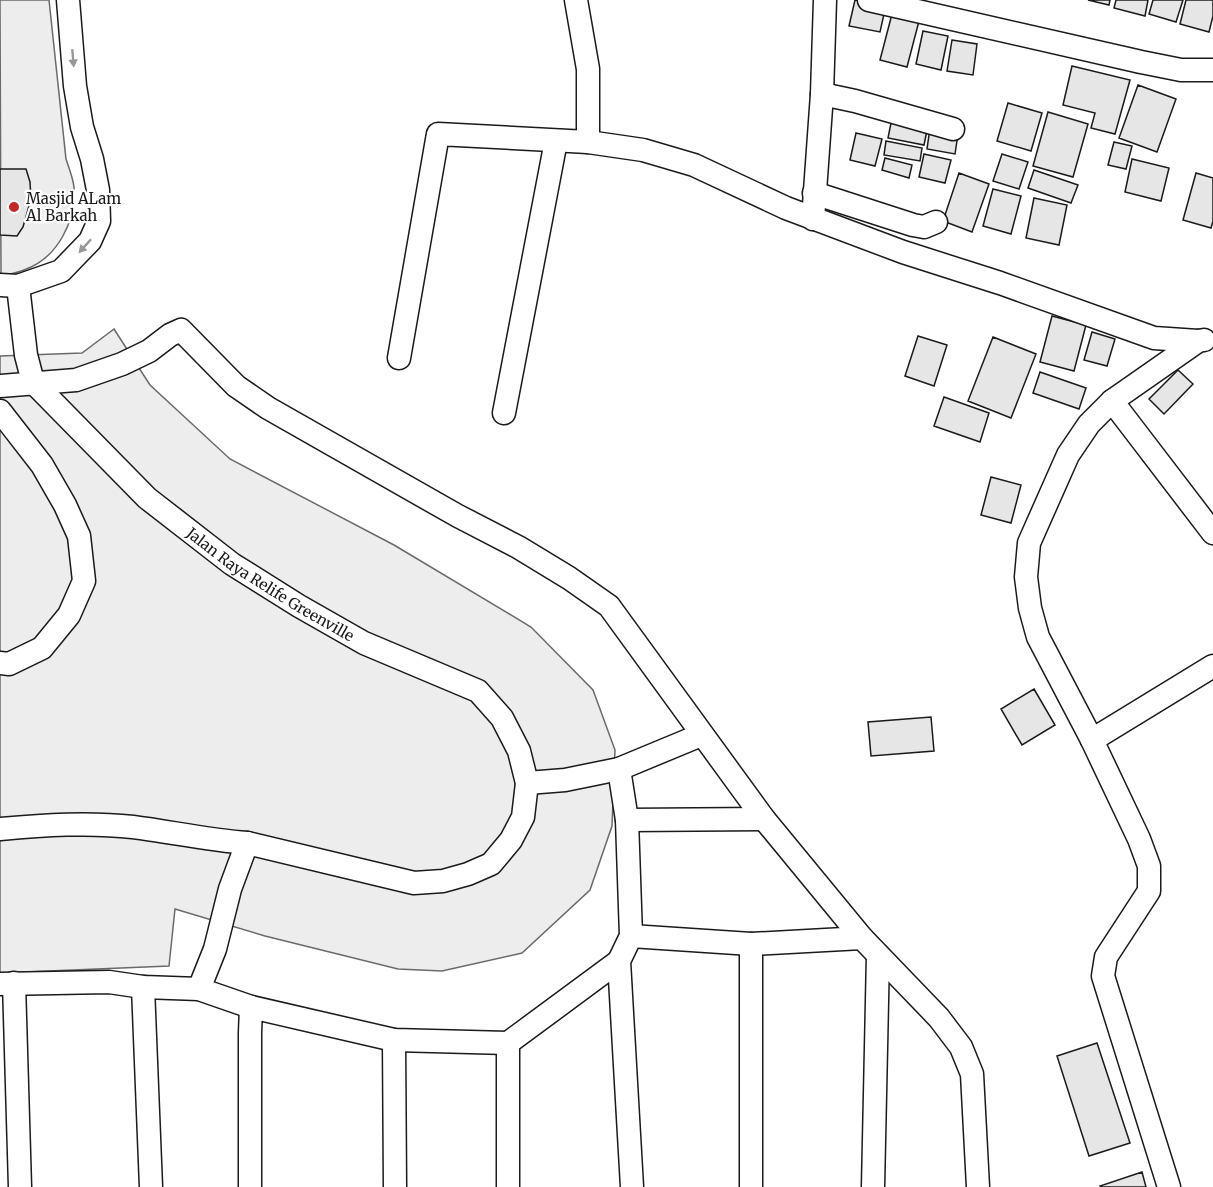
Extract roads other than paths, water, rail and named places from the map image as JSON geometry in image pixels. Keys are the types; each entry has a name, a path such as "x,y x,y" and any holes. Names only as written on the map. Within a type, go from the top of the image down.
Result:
{"street":[{"path":"9,285 61,271 90,241 99,220 98,190 92,159 82,128 75,86 68,0"},
{"path":"576,0 588,69 588,142"},
{"path":"813,219 822,94 825,0"},
{"path":"869,0 1151,64 1181,70 1213,70"},
{"path":"822,94 953,129"},
{"path":"399,358 438,134 588,142 643,150 694,165 813,219 1154,338 1206,340"},
{"path":"504,414 556,141"},
{"path":"814,193 913,225 924,226 936,222"},
{"name":"Jalan Raya Relife Greenville","path":"9,285 22,317 26,355 33,382 147,498 232,564 299,606 364,643 478,691 502,718 519,752 527,783"},
{"path":"0,386 76,380 122,364 149,351 170,335 181,330 236,386 268,408 458,516 518,547 570,578 609,606 764,819 862,938 939,1018 961,1047 972,1074 978,1187"},
{"path":"1168,1187 1103,976 1106,957 1149,891 1149,866 1139,839 1092,740 1038,638 1030,608 1026,577 1029,543 1068,455 1089,424 1112,401 1206,340"},
{"path":"1112,401 1213,532"},
{"path":"0,411 42,465 65,505 79,536 84,581 69,615 42,648 9,664 0,663"},
{"path":"1092,740 1213,666"},
{"path":"0,829 68,824 131,827 218,841 247,843 414,883 443,881 491,864 511,840 523,817 527,783 565,780 619,769 701,735"},
{"path":"619,769 627,820 631,936 620,961 632,1187"},
{"path":"627,820 764,819"},
{"path":"199,988 215,949 230,889 247,843"},
{"path":"631,936 751,944 862,938"},
{"path":"751,944 751,1187"},
{"path":"873,1187 878,955"},
{"path":"20,1187 7,984 109,982 143,987 199,988 251,1007 394,1040 508,1043 620,961"},
{"path":"143,987 151,1187"},
{"path":"250,1187 251,1007"},
{"path":"394,1040 395,1187"},
{"path":"508,1043 508,1187"}],"place":[{"name":"Masjid ALam Al Barkah","path":"14,207"}]}
